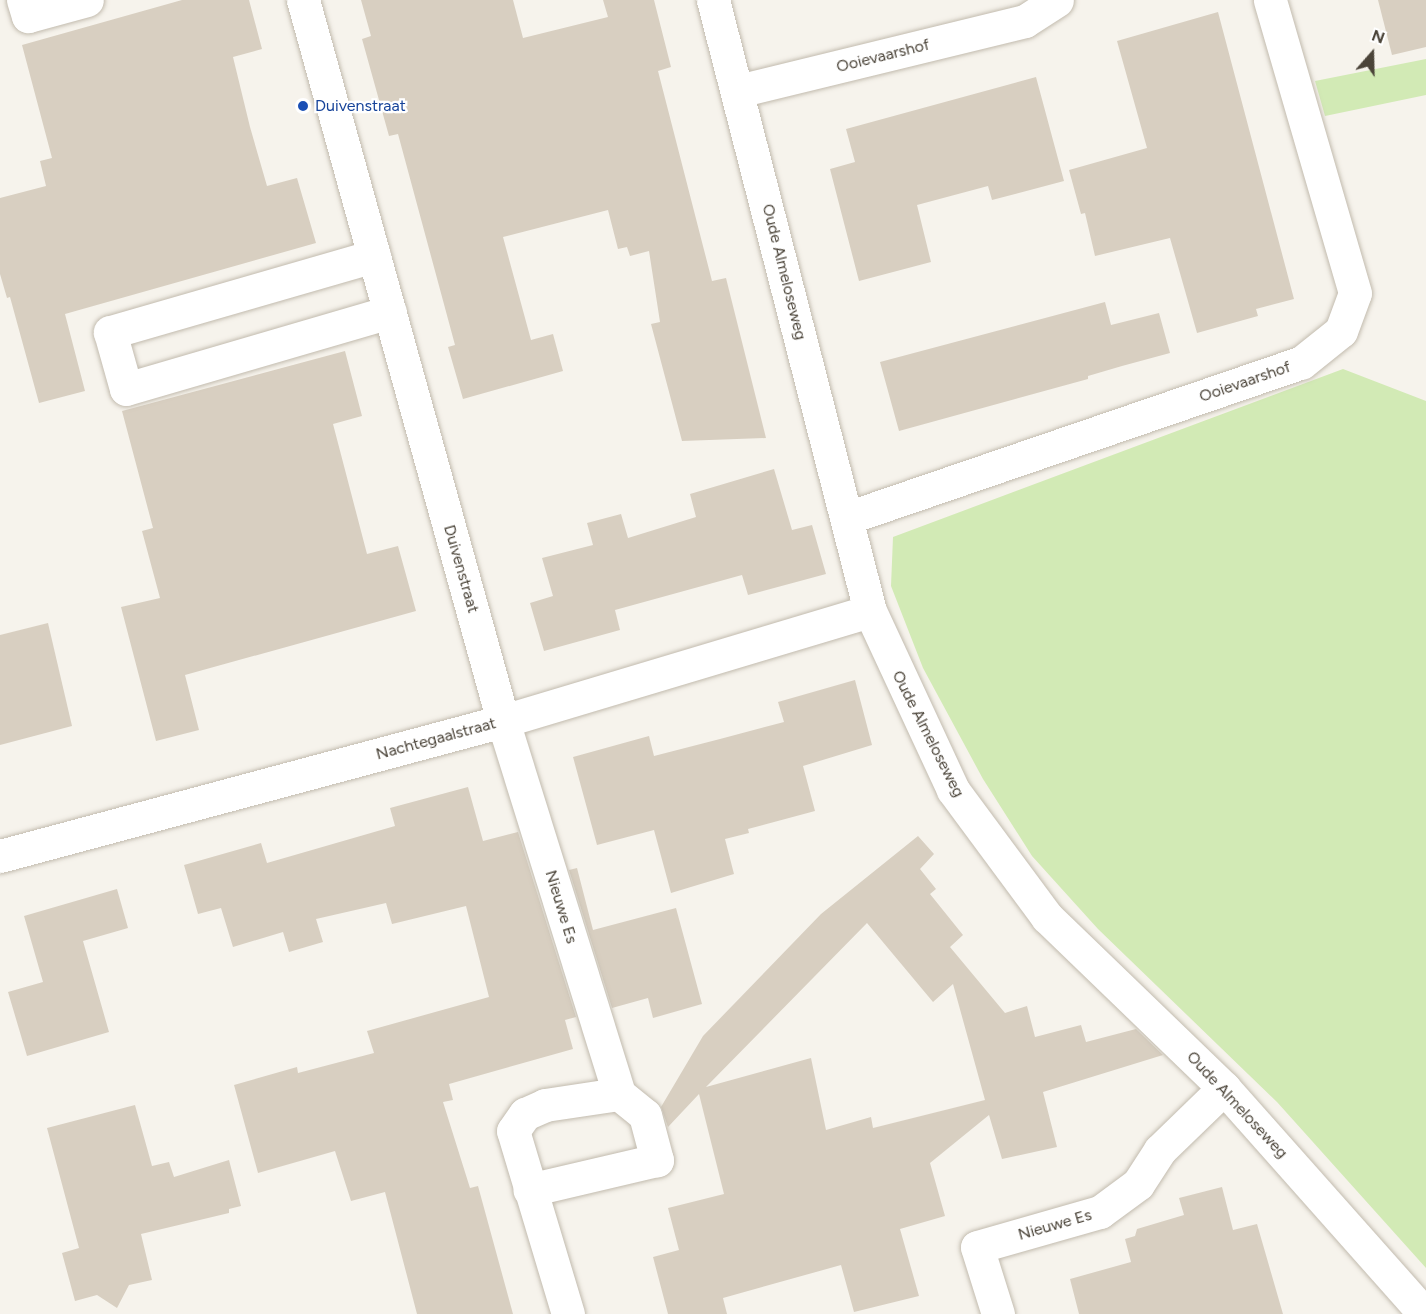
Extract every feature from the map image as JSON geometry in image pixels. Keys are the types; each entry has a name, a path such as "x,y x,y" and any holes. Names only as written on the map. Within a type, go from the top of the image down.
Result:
{"street":[{"path":"23,0 28,16 87,0"},
{"name":"Duivenstraat","path":"303,0 503,721"},
{"name":"Oude Almeloseweg","path":"713,0 870,611 953,790 1040,908 1224,1088 1425,1314"},
{"name":"Ooievaarshof","path":"738,92 1025,21 1058,0"},
{"name":"Ooievaarshof","path":"847,518 1300,363 1341,331 1355,293 1270,0"},
{"path":"374,256 110,332 126,389 390,312"},
{"name":"Nachtegaalstraat","path":"0,856 503,721 870,611"},
{"name":"Nieuwe Es","path":"503,721 619,1094"},
{"name":"Nieuwe Es","path":"998,1314 977,1247 1100,1212 1138,1184 1160,1150 1224,1088"},
{"path":"529,1190 657,1160 645,1115 619,1094 545,1105 525,1114 513,1131 529,1190 568,1314"}],"green space":[{"path":"1426,59 1426,95 1325,116 1315,81"},
{"path":"1343,369 1426,401 1426,1268 1277,1102 1098,929 1032,856 983,779 923,668 891,586 893,537"}],"building":[{"path":"182,0 249,0 262,49 233,57 250,127 267,186 297,178 316,243 65,314 85,391 39,403 10,297 7,298 0,274 0,198 46,186 40,161 52,158 22,45"},
{"path":"361,0 513,0 523,38 608,17 603,0 654,0 671,67 658,71 712,281 726,278 766,438 682,441 651,324 660,322 649,251 630,256 627,247 618,249 608,210 503,237 531,340 553,334 563,371 463,399 448,347 455,345 398,134 389,136 362,39 371,36"},
{"path":"1378,0 1426,0 1426,47 1392,55"},
{"path":"1218,12 1294,299 1256,309 1258,316 1197,333 1170,238 1095,256 1085,213 1081,214 1069,170 1147,148 1117,41"},
{"path":"1036,77 1064,181 992,200 988,186 917,205 931,262 859,281 830,169 855,162 846,129"},
{"path":"1105,302 1111,325 1159,313 1170,353 1088,376 1088,379 899,431 880,362"},
{"path":"345,351 362,416 333,424 367,554 398,546 416,611 185,675 199,730 156,741 121,607 160,598 142,531 153,528 122,411"},
{"path":"774,469 792,530 812,525 826,574 748,595 742,575 615,610 620,630 544,651 530,603 553,596 542,558 593,545 587,523 621,514 628,538 696,517 690,494"},
{"path":"48,623 72,726 0,745 0,635"},
{"path":"855,680 872,745 803,766 815,811 748,829 749,833 725,839 734,874 671,893 654,830 597,845 573,757 649,736 654,756 784,722 778,702"},
{"path":"468,787 483,841 518,832 576,1017 565,1020 573,1049 449,1084 453,1100 443,1102 470,1188 478,1186 513,1314 417,1314 385,1192 351,1201 335,1151 258,1173 234,1085 297,1067 298,1073 374,1053 367,1031 489,997 466,906 392,924 386,903 316,919 323,942 289,952 283,932 233,947 221,908 198,914 184,865 261,843 267,863 395,826 390,808"},
{"path":"918,836 934,854 920,869 936,889 930,894 963,935 950,947 1005,1013 1027,1006 1035,1037 1081,1025 1086,1042 1136,1029 1163,1055 1043,1092 1057,1147 1002,1159 989,1115 930,1163 945,1216 900,1229 919,1296 854,1312 841,1265 723,1298 727,1314 668,1314 653,1257 679,1250 668,1208 724,1194 699,1094 668,1127 661,1107 703,1036 821,914","holes":["867,923 933,1002 953,984 985,1100 873,1128 871,1117 826,1130 811,1058 706,1087"]},
{"path":"577,868 593,930 676,908 702,1004 653,1018 648,998 612,1008 569,870"},
{"path":"117,889 128,928 83,941 109,1032 27,1056 8,992 43,982 24,916"},
{"path":"135,1105 152,1166 169,1162 174,1177 229,1160 241,1206 229,1209 229,1213 141,1234 152,1280 129,1285 117,1308 97,1295 75,1301 62,1253 79,1248 47,1128"},
{"path":"1222,1187 1233,1230 1257,1224 1283,1314 1079,1314 1070,1279 1131,1262 1125,1239 1135,1236 1137,1229 1184,1215 1179,1198"}],"place":[{"name":"Duivenstraat","path":"303,106"}]}
